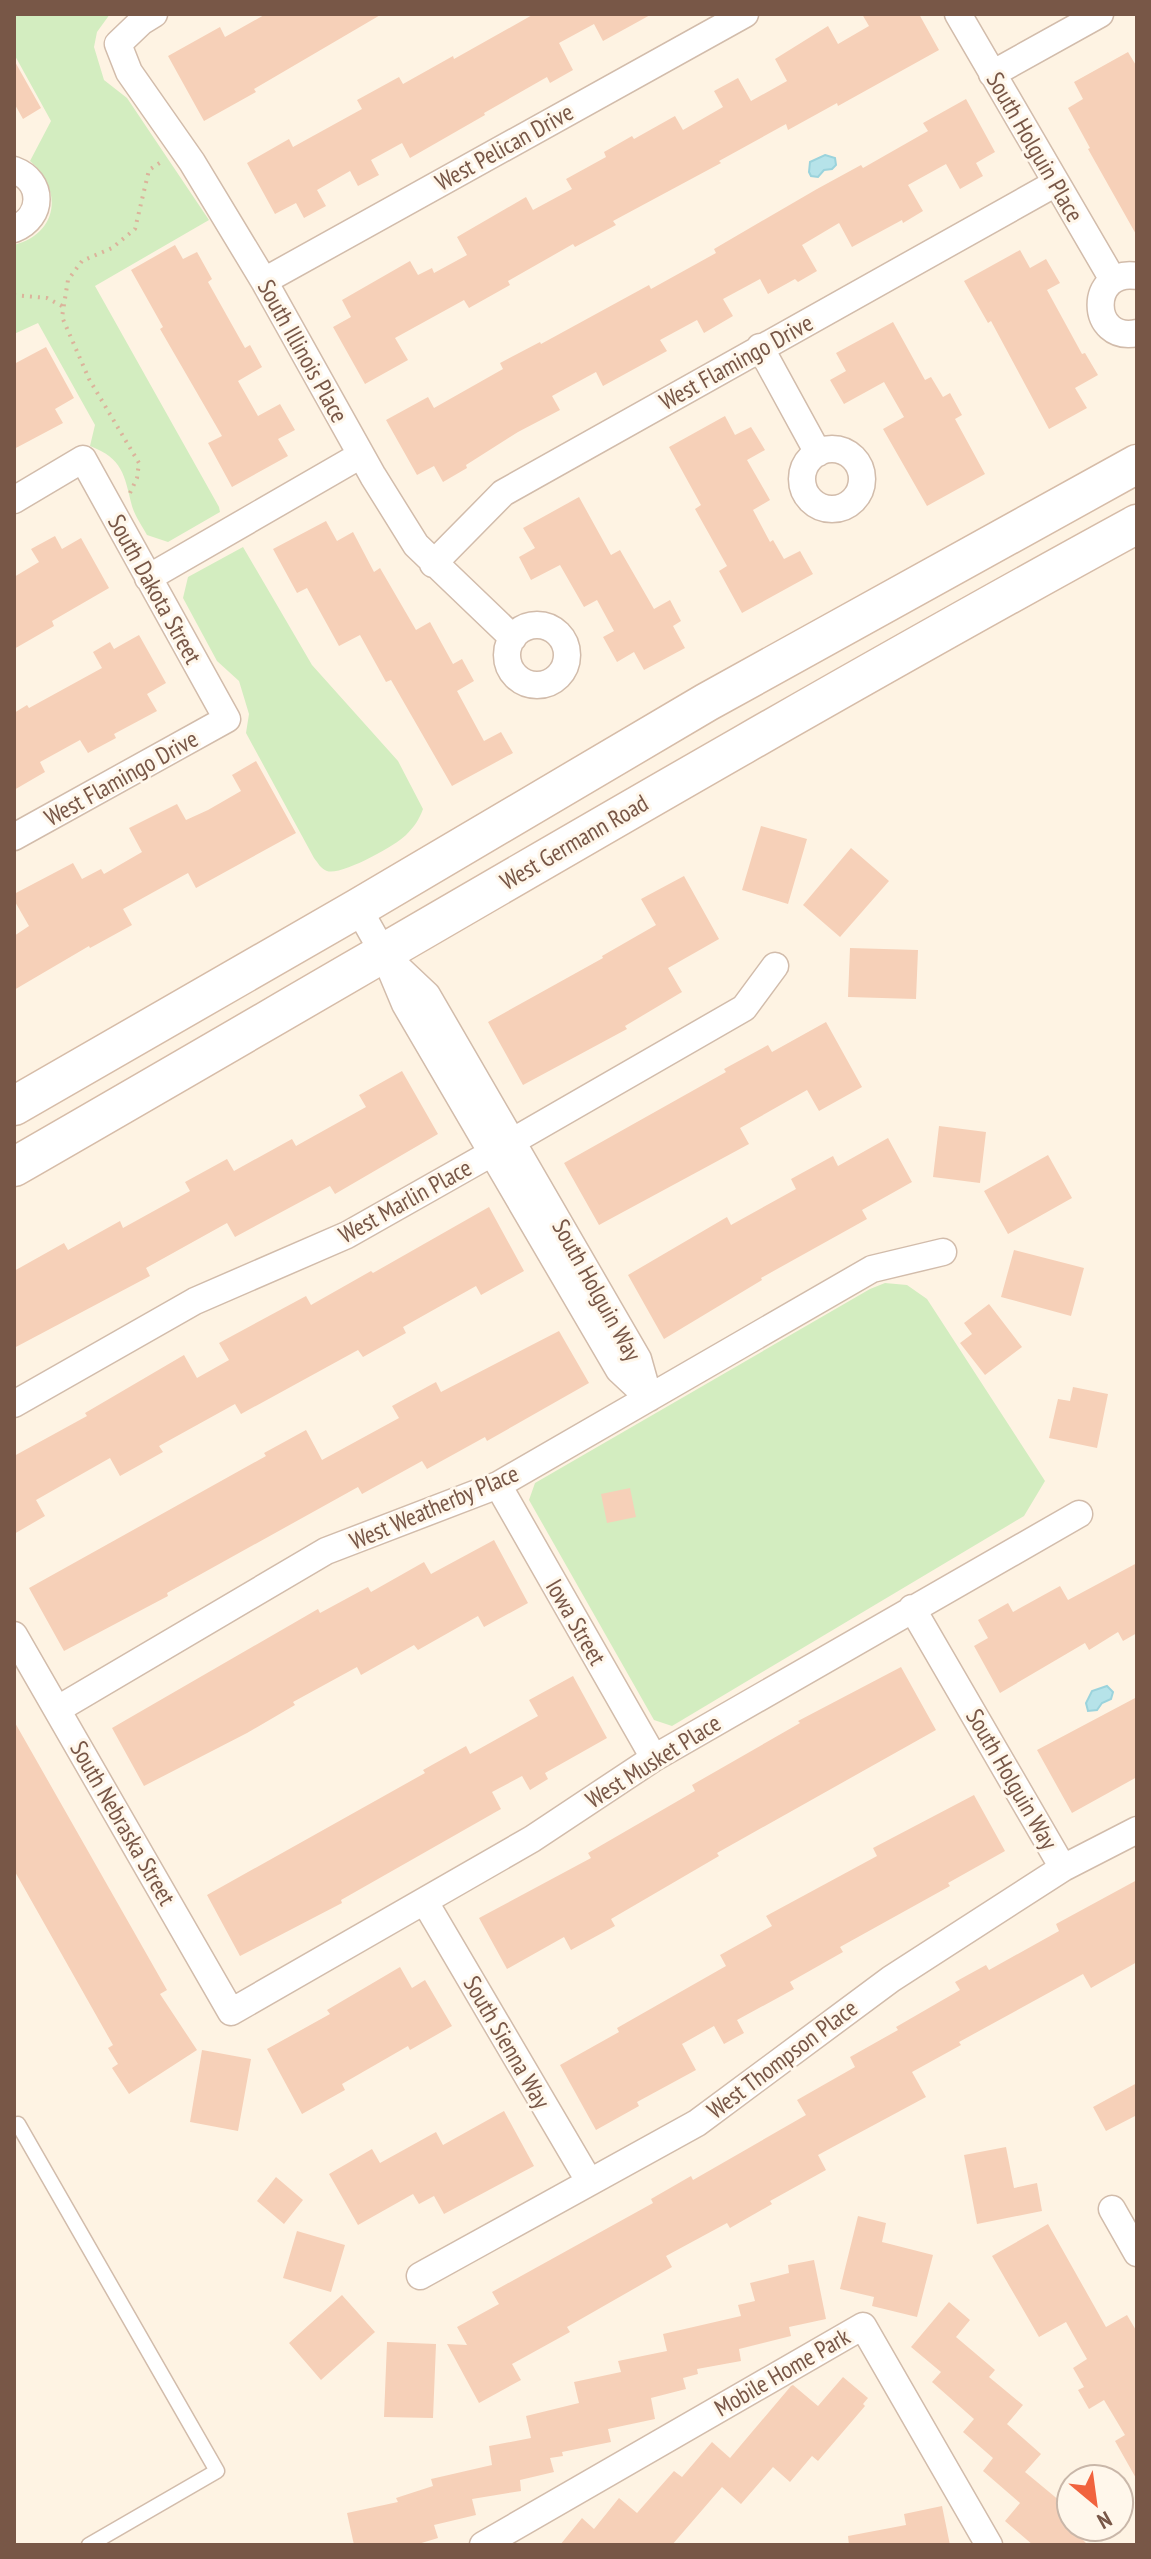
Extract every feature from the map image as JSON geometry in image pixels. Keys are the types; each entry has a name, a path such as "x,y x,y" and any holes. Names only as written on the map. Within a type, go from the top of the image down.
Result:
{"main road":[{"path":"14,1106 707,702 1137,464"},
{"name":"West Germann Road","path":"14,1167 815,703 1137,524"}],"street":[{"name":"South Illinois Place","path":"154,14 118,44 129,72 182,147 264,281 361,455 416,545 513,638"},
{"name":"West Pelican Drive","path":"264,281 745,14"},
{"name":"South Holguin Place","path":"958,14 1056,183 1125,278 1101,295 1101,314 1113,329 1122,333 1137,333"},
{"path":"992,74 1100,14"},
{"path":"14,170 32,181 38,200 31,219 14,229"},
{"name":"West Flamingo Drive","path":"433,564 503,493 1056,183"},
{"path":"760,347 818,453"},
{"path":"148,578 361,455"},
{"name":"South Dakota Street","path":"14,500 83,459 227,719"},
{"name":"West Flamingo Drive","path":"14,837 227,719"},
{"name":"South Holguin Way","path":"358,908 384,954 427,995 503,1147 638,1359 649,1398"},
{"name":"West Marlin Place","path":"14,1404 195,1301 347,1235 503,1147 744,1008 775,966"},
{"name":"West Weatherby Place","path":"58,1709 326,1551 498,1485 872,1269 943,1252"},
{"name":"Iowa Street","path":"498,1485 654,1758"},
{"name":"West Musket Place","path":"231,2012 532,1839 654,1758 1079,1514"},
{"name":"South Holguin Way","path":"912,1608 1063,1868"},
{"name":"South Nebraska Street","path":"14,1635 231,2012"},
{"name":"West Thompson Place","path":"420,2276 697,2123 891,1979 1063,1868 1137,1830"},
{"name":"South Sienna Way","path":"425,1902 589,2181"},
{"path":"1112,2209 1137,2253"},
{"name":"Mobile Home Park","path":"483,2545 863,2326 989,2545"}],"lane":[{"path":"15,2122 217,2471 89,2545"}],"path":[{"path":"110,510 128,496 137,478 139,463 89,379 62,317 68,280 82,261 112,248 135,229 149,170 182,147"},
{"path":"14,295 47,298 64,307"}],"green space":[{"path":"14,14 110,14 97,32 94,47 104,80 127,98 209,220 95,286 219,507 220,512 168,542 147,535 133,510 127,485 116,462 90,446 95,425 38,323 14,334 14,245 29,239 48,221 51,197 48,184 30,161 51,121 14,54"},
{"path":"243,547 312,665 398,761 423,809 414,826 400,840 344,869 327,871 314,858 246,733 249,714 239,681 217,661 183,598 188,577"},
{"path":"885,1283 907,1285 927,1299 1045,1481 1024,1516 672,1726 654,1720 529,1500 535,1483"}],"water":[{"path":"825,155 835,158 836,165 824,170 818,177 811,176 810,162"},
{"path":"1107,1686 1113,1692 1111,1699 1102,1703 1097,1710 1088,1711 1086,1703 1092,1691"}],"building":[{"path":"266,14 382,14 204,121 168,56 220,27 225,37"},
{"path":"534,14 652,14 603,41 594,24 559,43 573,70 550,83 547,77 410,158 402,143 371,160 379,175 358,186 350,171 317,190 326,206 304,218 296,203 275,214 247,163 289,139 293,147 362,109 357,100 399,77 403,84"},
{"path":"862,14 919,14 939,50 838,106 837,103 788,130 786,124 613,221 616,225 575,247 573,244 508,281 510,285 469,308 464,300 395,338 408,360 365,384 333,327 351,317 342,300 410,261 418,275 432,268 434,273 467,255 457,237 526,197 533,210 572,189 566,179 606,157 604,152 632,136 634,139 675,116 683,130 723,107 714,91 738,78 751,101 787,81 775,59 828,26 838,44 869,26"},
{"path":"1128,52 1137,67 1137,236 1068,108 1083,99 1074,82"},
{"path":"14,60 41,108 23,119 14,103"},
{"path":"966,99 995,152 976,163 983,176 960,189 946,164 908,185 923,211 903,223 902,220 852,247 839,223 802,245 817,271 768,294 760,279 723,299 733,316 704,333 697,320 660,340 667,351 603,386 596,372 552,396 560,410 518,432 443,482 434,466 417,475 386,420 428,397 434,408 503,369 500,363 649,285 651,289 716,253 714,249 817,189 861,165 863,168 928,131 923,123"},
{"path":"175,245 183,259 197,252 212,279 208,282 245,348 250,345 262,367 238,381 258,416 280,404 295,430 278,439 288,456 232,487 208,443 222,436 160,329 163,327 131,270"},
{"path":"1020,250 1030,268 1046,259 1060,283 1047,290 1082,354 1085,353 1098,375 1075,388 1087,408 1049,429 991,321 988,323 964,281"},
{"path":"893,322 925,380 931,377 943,397 950,393 962,415 955,419 985,474 927,506 883,429 904,417 884,382 844,404 830,380 846,371 836,353"},
{"path":"46,347 74,398 55,409 63,423 14,449 14,364"},
{"path":"725,416 735,435 751,427 765,450 747,460 770,500 753,510 770,542 773,540 784,559 800,551 813,574 742,613 719,571 727,566 695,509 701,505 669,447"},
{"path":"579,497 611,555 620,550 654,609 670,600 681,621 673,626 685,648 644,670 634,652 617,662 603,637 614,631 597,600 584,607 560,565 531,580 519,557 535,548 523,528"},
{"path":"326,521 337,541 353,532 374,572 380,568 416,630 430,622 453,664 462,659 474,681 457,691 484,741 501,732 513,753 452,786 391,680 386,682 360,635 339,646 307,588 297,593 273,549"},
{"path":"55,536 62,549 81,538 109,588 52,621 54,626 14,649 14,577 39,562 31,549"},
{"path":"139,635 166,683 147,694 157,711 114,734 116,738 88,753 80,740 40,762 45,772 14,790 14,713 102,668 93,652 110,642 114,649"},
{"path":"256,761 296,833 196,888 188,873 123,909 132,925 14,990 14,936 29,926 14,900 14,894 73,863 82,879 101,869 104,874 142,852 129,828 177,804 186,820 208,810 241,791 232,775"},
{"path":"761,826 807,839 788,904 742,890"},
{"path":"851,848 889,881 840,937 803,905"},
{"path":"684,876 719,939 668,968 682,992 625,1026 627,1029 523,1085 488,1022 656,925 641,899"},
{"path":"850,948 918,950 916,999 848,997"},
{"path":"826,1022 862,1087 819,1111 807,1090 740,1128 749,1144 599,1225 564,1163 768,1045 772,1052"},
{"path":"402,1071 438,1134 335,1194 330,1186 235,1237 227,1223 146,1268 150,1276 14,1348 14,1271 64,1243 68,1250 120,1221 123,1228 190,1191 185,1182 227,1159 234,1171 292,1139 296,1146 366,1107 359,1095"},
{"path":"939,1126 986,1132 980,1183 933,1177"},
{"path":"888,1138 912,1182 862,1210 867,1219 761,1278 664,1339 628,1275 727,1217 731,1225 796,1189 791,1179 833,1156 838,1166"},
{"path":"1048,1155 1072,1198 1008,1234 984,1191"},
{"path":"489,1207 524,1271 481,1295 476,1286 403,1327 406,1333 363,1357 358,1350 241,1414 235,1404 159,1446 163,1452 120,1476 110,1458 36,1500 45,1516 14,1534 14,1456 87,1416 85,1413 184,1355 197,1378 229,1360 219,1343 306,1296 311,1305"},
{"path":"1014,1250 1084,1268 1071,1316 1001,1297"},
{"path":"989,1304 1022,1347 985,1375 960,1343 972,1334 964,1323"},
{"path":"559,1331 589,1383 487,1441 485,1437 427,1469 422,1461 362,1494 358,1487 167,1593 168,1596 64,1651 29,1588 266,1456 264,1453 306,1430 322,1460 399,1418 392,1406 436,1382 441,1392"},
{"path":"1073,1387 1108,1394 1097,1448 1049,1438 1058,1399 1070,1401"},
{"path":"630,1488 636,1517 607,1523 601,1494"},
{"path":"494,1540 528,1603 484,1627 478,1616 418,1650 414,1645 361,1675 357,1667 293,1702 295,1705 247,1733 144,1786 112,1728 318,1609 320,1613 368,1587 371,1592 424,1562 431,1574"},
{"path":"1137,1563 1137,1633 1123,1641 1118,1632 1089,1650 1085,1643 1000,1693 974,1646 988,1638 978,1620 1008,1603 1013,1612 1060,1586 1068,1600"},
{"path":"901,1667 936,1730 717,1853 719,1856 611,1919 615,1926 571,1950 564,1937 507,1969 479,1918 591,1858 588,1853 695,1791 692,1785 800,1723 798,1721"},
{"path":"573,1676 607,1738 545,1773 548,1779 530,1790 522,1776 492,1792 501,1809 341,1900 342,1903 240,1956 207,1895 425,1773 423,1770 466,1746 470,1754 538,1716 529,1700"},
{"path":"1137,1697 1137,1777 1072,1813 1037,1750"},
{"path":"14,1721 167,1990 160,1994 197,2050 129,2094 112,2068 118,2064 108,2048 113,2045 14,1870"},
{"path":"974,1795 1005,1851 948,1883 950,1886 840,1947 843,1952 790,1982 794,1989 737,2020 744,2033 724,2044 714,2026 682,2044 696,2070 637,2102 639,2106 596,2130 560,2065 619,2032 617,2028 726,1966 720,1955 772,1926 766,1916 877,1856 873,1848"},
{"path":"1137,1880 1137,1962 1091,1988 1083,1974 959,2042 961,2045 912,2072 926,2097 818,2155 826,2170 770,2201 772,2204 730,2228 727,2223 666,2256 672,2267 567,2327 570,2332 512,2364 521,2380 479,2403 447,2344 467,2345 457,2327 499,2304 492,2292 653,2203 651,2199 691,2176 693,2180 806,2115 797,2100 855,2067 850,2057 960,1990 955,1982 986,1965 989,1970 1059,1931 1056,1924"},
{"path":"400,1967 412,1988 425,1980 452,2026 410,2050 408,2046 342,2084 345,2090 302,2114 267,2049 330,2014 327,2010"},
{"path":"202,2050 251,2059 238,2131 190,2122"},
{"path":"1137,2083 1137,2115 1106,2131 1093,2107"},
{"path":"504,2111 534,2166 444,2214 434,2196 419,2204 413,2194 358,2225 329,2174 372,2149 380,2163 436,2132 443,2145"},
{"path":"1006,2147 1014,2188 1037,2183 1042,2211 977,2224 964,2155"},
{"path":"276,2177 303,2200 284,2224 257,2201"},
{"path":"858,2216 886,2223 882,2242 933,2255 917,2317 872,2306 874,2297 840,2289"},
{"path":"1048,2224 1106,2327 1127,2315 1137,2332 1137,2480 1135,2463 1127,2463 1115,2441 1125,2435 1104,2400 1089,2409 1078,2390 1084,2387 1073,2368 1087,2359 1066,2322 1039,2337 992,2256"},
{"path":"297,2231 345,2245 331,2292 283,2278"},
{"path":"814,2260 826,2319 789,2327 791,2336 739,2349 741,2361 697,2369 698,2374 683,2378 686,2389 651,2398 655,2419 608,2429 611,2442 562,2452 563,2456 550,2458 554,2472 520,2480 521,2491 472,2499 476,2515 434,2525 438,2538 415,2545 354,2545 347,2513 398,2502 396,2498 433,2486 431,2479 492,2465 489,2446 531,2438 526,2416 579,2403 574,2382 621,2372 618,2361 667,2351 663,2334 741,2316 738,2305 755,2301 750,2283 789,2273 788,2265"},
{"path":"342,2295 375,2332 321,2380 289,2343"},
{"path":"949,2302 970,2320 956,2337 995,2370 989,2377 1023,2405 1007,2424 1041,2454 1025,2472 1055,2497 1055,2543 1088,2545 1033,2545 1005,2521 1020,2503 983,2471 993,2458 963,2432 974,2419 932,2382 941,2372 911,2347"},
{"path":"387,2342 436,2344 433,2418 384,2417"},
{"path":"843,2377 868,2398 863,2404 865,2406 818,2461 812,2456 790,2482 773,2467 741,2504 722,2487 672,2545 560,2545 582,2518 594,2529 619,2498 637,2513 674,2471 682,2477 712,2442 730,2458 791,2386 818,2406"},
{"path":"942,2506 950,2545 849,2545 848,2536 906,2525 904,2514"}]}
